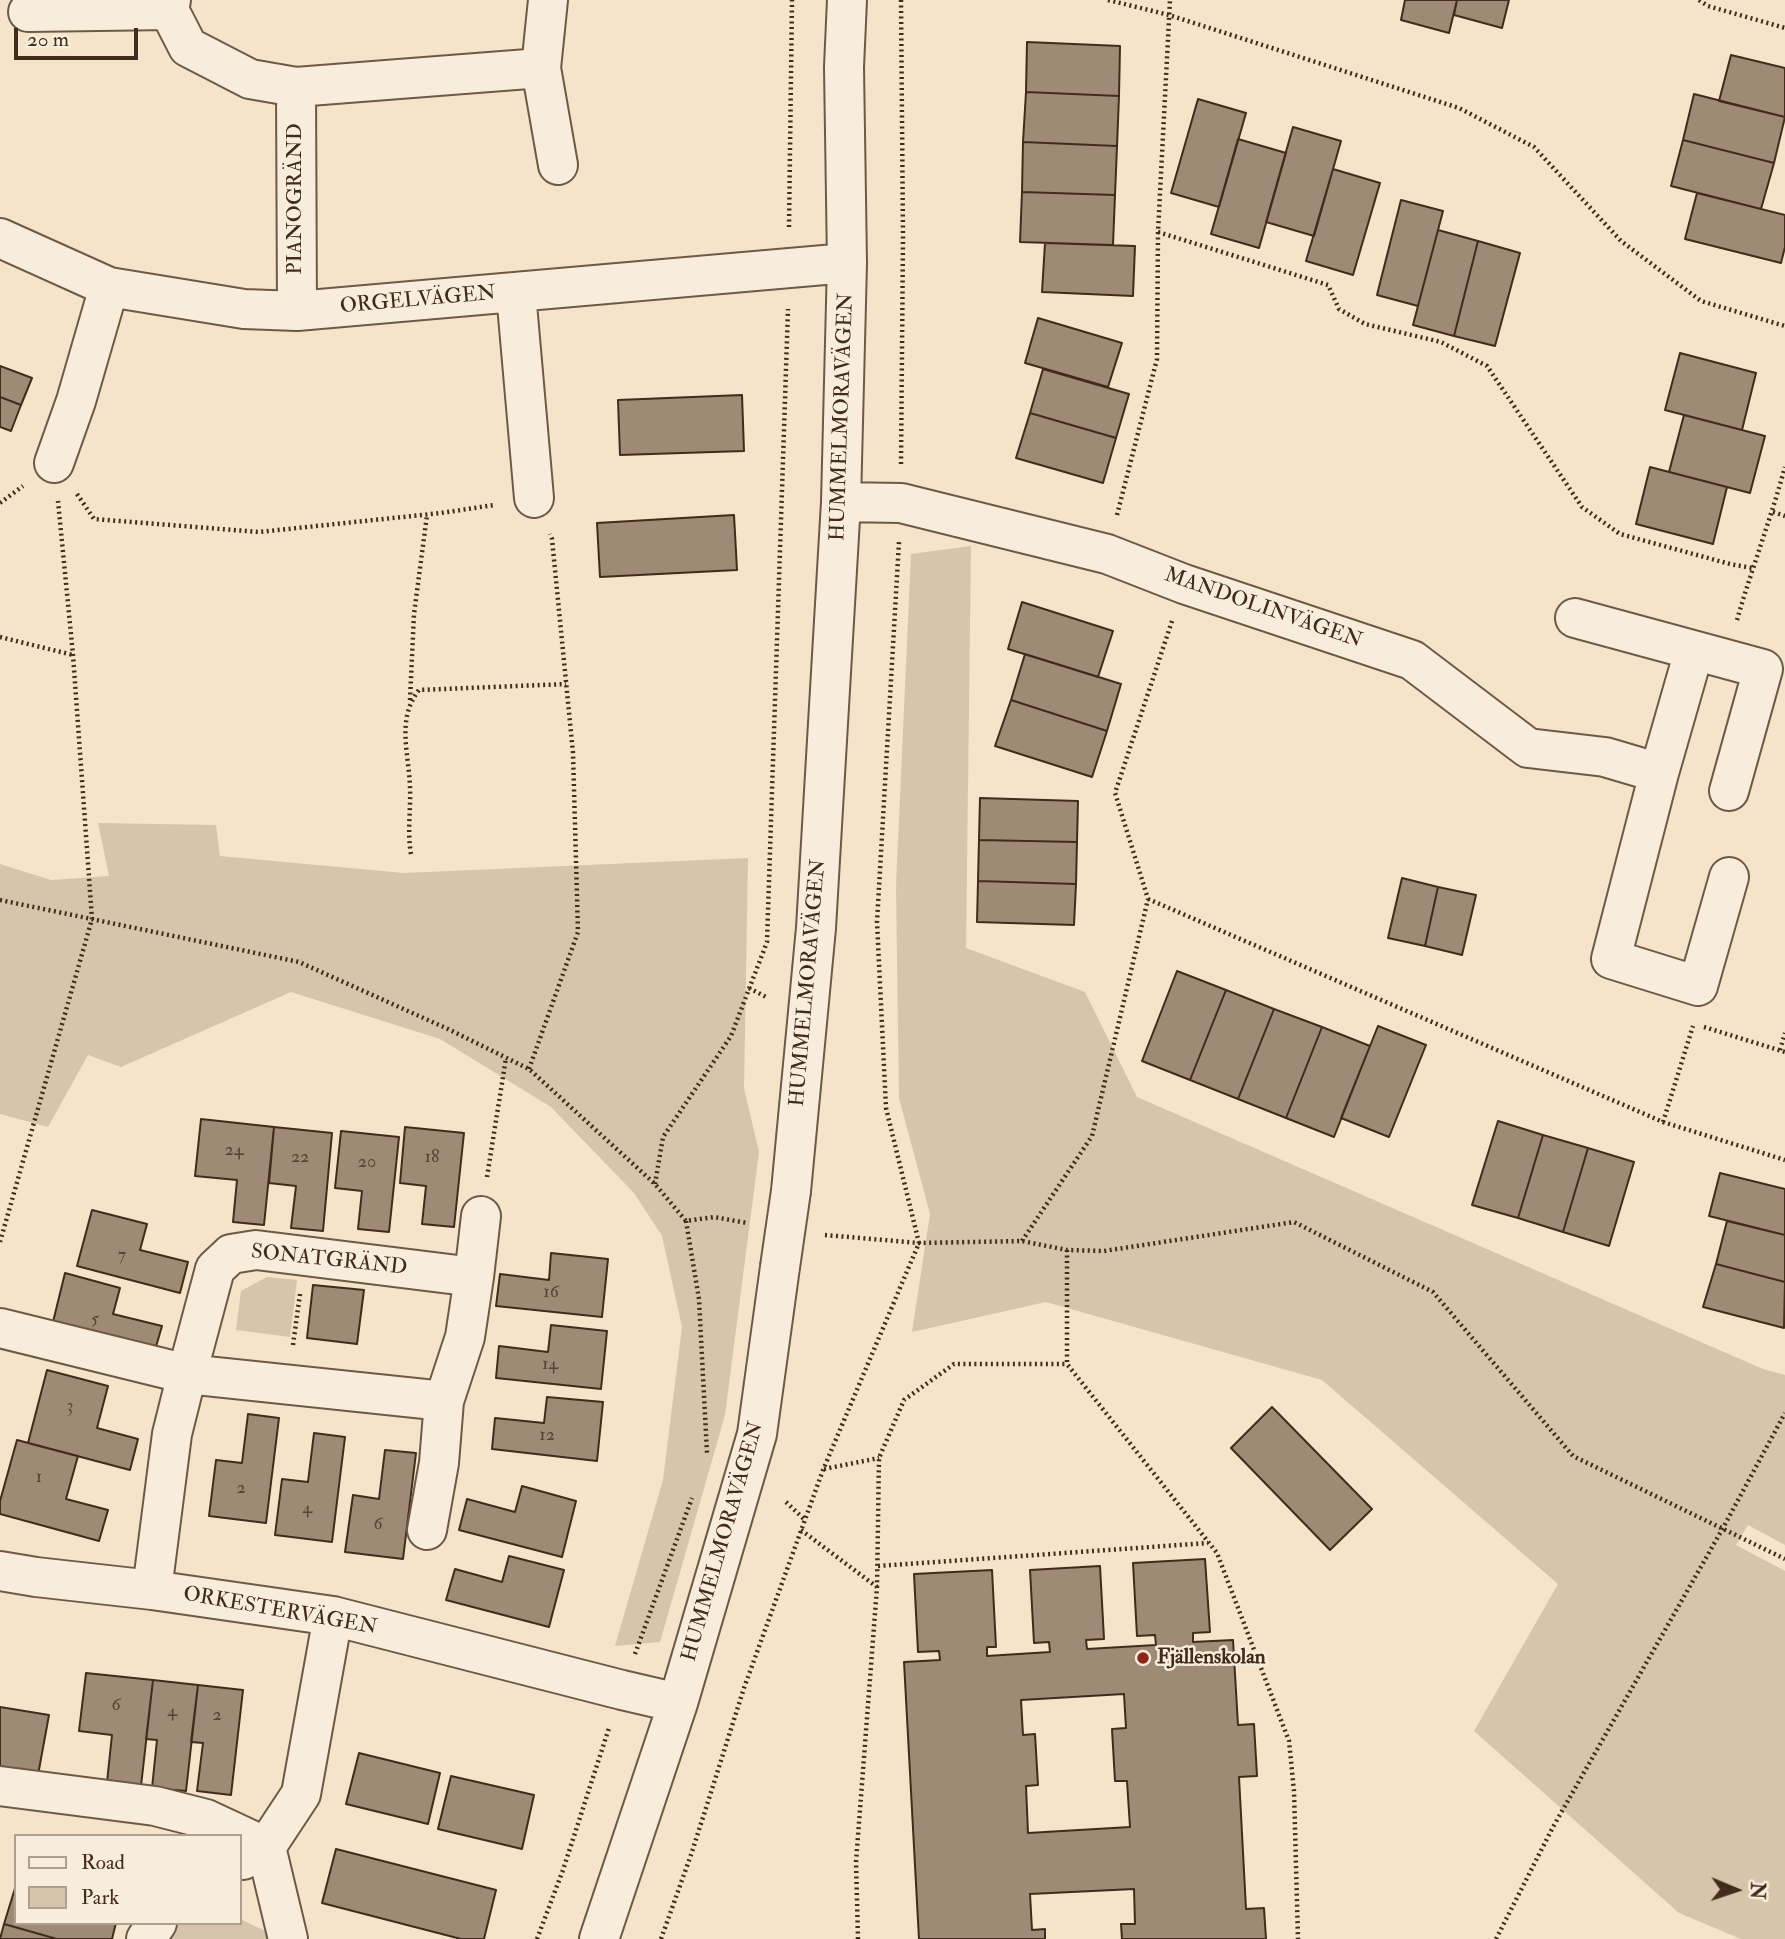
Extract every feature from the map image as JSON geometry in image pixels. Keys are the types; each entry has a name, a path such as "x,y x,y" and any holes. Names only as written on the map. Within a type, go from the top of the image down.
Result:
{"street":[{"path":"548,0 541,68 558,165"},
{"name":"HUMMELMORAVÄGEN","path":"599,1939 678,1703 757,1434 791,1191 816,928 841,502 848,263 844,67 847,0"},
{"path":"28,12 170,5 188,47 250,79 296,87 541,68"},
{"name":"PIANOGRÄND","path":"296,87 297,311"},
{"name":"ORGELVÄGEN","path":"0,238 109,287 244,309 297,311 848,263"},
{"path":"54,463 76,401 109,287"},
{"path":"516,293 534,498"},
{"name":"MANDOLINVÄGEN","path":"841,502 901,503 1107,554 1184,583 1412,660 1528,748 1605,757 1659,773"},
{"path":"1575,618 1763,669 1729,791"},
{"path":"1710,656 1659,773 1611,959 1698,986 1729,877"},
{"path":"427,1530 439,1462 444,1401 465,1337 481,1216"},
{"name":"SONATGRÄND","path":"152,1590 172,1434 215,1269 231,1254 256,1250 474,1277"},
{"path":"0,1328 187,1374 444,1401"},
{"name":"ORKESTERVÄGEN","path":"0,1571 333,1616 678,1703"},
{"path":"288,1939 253,1855 302,1794 333,1616"},
{"path":"0,1786 155,1806 206,1819 226,1834"}],"path":[{"path":"655,1184 663,1137 731,1036 767,942 789,268 792,0"},
{"path":"1108,0 1169,15 1459,107 1534,147 1621,241 1701,301 1785,324"},
{"path":"1107,554 1157,359 1158,232 1170,0"},
{"path":"1699,0 1708,6 1785,28"},
{"path":"1158,232 1328,285 1339,309 1365,324 1441,342 1487,366 1582,508 1620,534 1752,568"},
{"path":"54,463 94,519 259,532 427,514 534,498 552,539 573,753 578,932 529,1069"},
{"path":"0,1242 92,919 73,654 54,463"},
{"path":"1710,656 1752,568 1785,467"},
{"path":"1772,512 1785,516"},
{"path":"411,854 408,842 410,786 404,739 410,701 414,614 427,514"},
{"path":"1022,1241 1092,1136 1148,899 1115,793 1184,583"},
{"path":"0,637 73,654"},
{"path":"410,701 418,690 566,684"},
{"path":"1148,899 1663,1122 1785,1160"},
{"path":"0,901 299,962 448,1029 529,1069 655,1184 686,1221 699,1299 707,1458"},
{"path":"1663,1122 1693,1024 1783,1051 1785,1033"},
{"path":"481,1216 506,1058"},
{"path":"686,1221 714,1217 754,1224"},
{"path":"819,1234 919,1243 1022,1241 1067,1250 1104,1251 1294,1222 1433,1292 1573,1456 1785,1559"},
{"path":"1067,1250 1067,1364 1217,1553 1289,1741 1294,1791 1298,1939"},
{"path":"289,1384 304,1255"},
{"path":"859,1939 856,1862 877,1587 879,1458 904,1400 954,1364 1067,1364"},
{"path":"1496,1939 1553,1827 1723,1528 1785,1413"},
{"path":"823,1470 879,1458"},
{"path":"537,1939 563,1870 622,1690 693,1496"},
{"path":"786,1502 805,1520"},
{"path":"801,1530 877,1587"},
{"path":"878,1566 1209,1542"}],"green space":[{"path":"971,546 966,948 1085,992 1137,1097 1763,1369 1785,1375 1785,1545 1748,1525 1736,1545 1785,1571 1785,1939 1741,1939 1679,1913 1474,1731 1558,1584 1322,1380 1046,1302 912,1332 930,1214 899,1098 896,886 911,554"},
{"path":"98,823 216,825 220,856 404,873 748,858 744,1088 759,1152 725,1415 660,1642 615,1646 663,1480 682,1327 662,1236 634,1193 551,1107 440,1039 291,992 121,1067 88,1055 48,1127 0,1114 0,864 51,880 109,876"},
{"path":"267,1277 297,1280 290,1337 236,1330 241,1291"},
{"path":"242,1920 265,1931 271,1939 164,1939 178,1925 242,1925"}],"building":[{"path":"1405,0 1457,0 1449,33 1401,20"},
{"path":"1457,0 1509,0 1502,28 1454,15"},
{"path":"1027,42 1120,46 1119,96 1026,92"},
{"path":"1731,55 1785,68 1785,117 1719,101"},
{"path":"1026,92 1119,96 1117,146 1023,142"},
{"path":"1694,94 1785,117 1774,163 1683,140"},
{"path":"1198,99 1246,113 1219,207 1171,193"},
{"path":"1293,127 1341,141 1314,236 1266,222"},
{"path":"1238,139 1286,153 1259,248 1211,234"},
{"path":"1683,140 1774,163 1761,209 1671,186"},
{"path":"1023,142 1117,146 1115,195 1022,192"},
{"path":"1333,169 1380,183 1353,275 1306,261"},
{"path":"1022,192 1115,195 1113,245 1020,242"},
{"path":"1697,193 1785,215 1785,247 1781,263 1685,239"},
{"path":"1401,200 1443,211 1418,306 1377,295"},
{"path":"1438,230 1478,241 1454,336 1413,325"},
{"path":"1478,241 1520,253 1495,346 1454,336"},
{"path":"1045,243 1135,246 1133,296 1042,292"},
{"path":"1038,318 1122,343 1108,387 1025,363"},
{"path":"1680,353 1756,373 1742,430 1665,410"},
{"path":"0,366 32,378 21,405 0,397"},
{"path":"1043,369 1129,394 1116,438 1030,413"},
{"path":"742,395 744,451 620,455 618,400"},
{"path":"0,397 21,405 11,431 0,427"},
{"path":"1030,413 1116,438 1103,483 1016,458"},
{"path":"1684,415 1765,436 1750,493 1669,472"},
{"path":"1650,467 1727,487 1713,544 1636,524"},
{"path":"734,515 737,570 600,577 597,523"},
{"path":"1022,602 1113,631 1098,677 1008,649"},
{"path":"1025,654 1121,684 1107,731 1011,700"},
{"path":"1011,700 1107,731 1092,777 995,746"},
{"path":"980,798 1078,801 1077,842 979,840"},
{"path":"979,840 1077,842 1076,884 978,881"},
{"path":"1402,878 1438,887 1425,946 1388,938"},
{"path":"978,881 1076,884 1074,925 977,922"},
{"path":"1438,887 1476,895 1462,955 1425,946"},
{"path":"1177,971 1226,990 1190,1080 1142,1061"},
{"path":"1226,990 1274,1009 1238,1099 1190,1080"},
{"path":"1274,1009 1322,1027 1286,1118 1238,1099"},
{"path":"1378,1026 1426,1045 1389,1137 1341,1118"},
{"path":"1322,1027 1370,1046 1334,1137 1286,1118"},
{"path":"201,1119 274,1127 264,1225 233,1222 237,1180 195,1176"},
{"path":"1498,1121 1543,1135 1518,1218 1472,1205"},
{"path":"274,1127 332,1133 323,1231 291,1228 296,1186 269,1183"},
{"path":"405,1127 464,1133 454,1227 422,1224 426,1186 400,1183"},
{"path":"341,1131 399,1137 389,1232 358,1229 362,1191 335,1188"},
{"path":"1543,1135 1588,1148 1563,1232 1518,1218"},
{"path":"1588,1148 1634,1162 1609,1246 1563,1232"},
{"path":"1720,1173 1785,1189 1785,1235 1709,1216"},
{"path":"92,1210 147,1224 140,1250 188,1262 180,1293 77,1266"},
{"path":"1727,1221 1785,1235 1785,1282 1716,1264"},
{"path":"551,1253 608,1259 602,1317 496,1306 500,1274 549,1280"},
{"path":"1716,1264 1785,1282 1784,1328 1703,1307"},
{"path":"65,1273 120,1288 113,1314 162,1326 153,1357 51,1330"},
{"path":"313,1285 364,1290 357,1344 307,1338"},
{"path":"551,1325 607,1331 601,1389 496,1378 499,1346 548,1352"},
{"path":"47,1370 108,1386 97,1428 138,1439 130,1470 28,1443"},
{"path":"547,1397 603,1402 597,1461 492,1449 495,1418 544,1423"},
{"path":"1272,1407 1372,1509 1330,1550 1231,1448"},
{"path":"248,1414 279,1418 266,1523 209,1516 216,1460 242,1463"},
{"path":"314,1433 345,1437 332,1542 275,1535 282,1479 308,1482"},
{"path":"17,1440 78,1456 66,1499 108,1510 99,1541 0,1514 0,1501"},
{"path":"385,1450 416,1453 403,1559 345,1552 353,1495 379,1499"},
{"path":"522,1486 576,1501 562,1557 459,1530 467,1499 515,1512"},
{"path":"509,1556 564,1570 549,1627 446,1600 455,1569 502,1582"},
{"path":"1205,1559 1210,1632 1193,1633 1193,1642 1233,1640 1238,1725 1254,1724 1257,1776 1239,1777 1246,1909 1264,1908 1266,1939 1122,1939 1121,1924 1135,1924 1134,1889 1030,1894 1032,1930 1045,1929 1045,1939 919,1939 904,1662 940,1660 939,1651 918,1652 914,1574 992,1570 996,1647 987,1647 987,1656 1050,1652 1049,1642 1034,1643 1030,1570 1100,1566 1104,1639 1086,1640 1087,1649 1156,1645 1155,1635 1137,1636 1133,1563","holes":["1124,1694 1126,1728 1112,1729 1115,1781 1127,1781 1130,1827 1028,1833 1026,1786 1038,1785 1035,1734 1023,1735 1021,1700"]},
{"path":"86,1673 153,1680 141,1786 107,1782 112,1735 79,1731"},
{"path":"153,1680 198,1685 186,1791 152,1788 157,1740 146,1739"},
{"path":"198,1685 243,1690 231,1795 197,1791 203,1743 191,1742"},
{"path":"0,1707 49,1715 38,1775 0,1769"},
{"path":"359,1753 440,1773 428,1824 346,1804"},
{"path":"451,1776 534,1795 522,1849 438,1829"},
{"path":"336,1849 496,1890 484,1939 461,1939 322,1903"},
{"path":"14,1892 14,1925 116,1925 112,1939 57,1939 4,1924"},
{"path":"4,1924 57,1939 0,1939"}],"place":[{"name":"Fjällenskolan","path":"1143,1658"}]}
